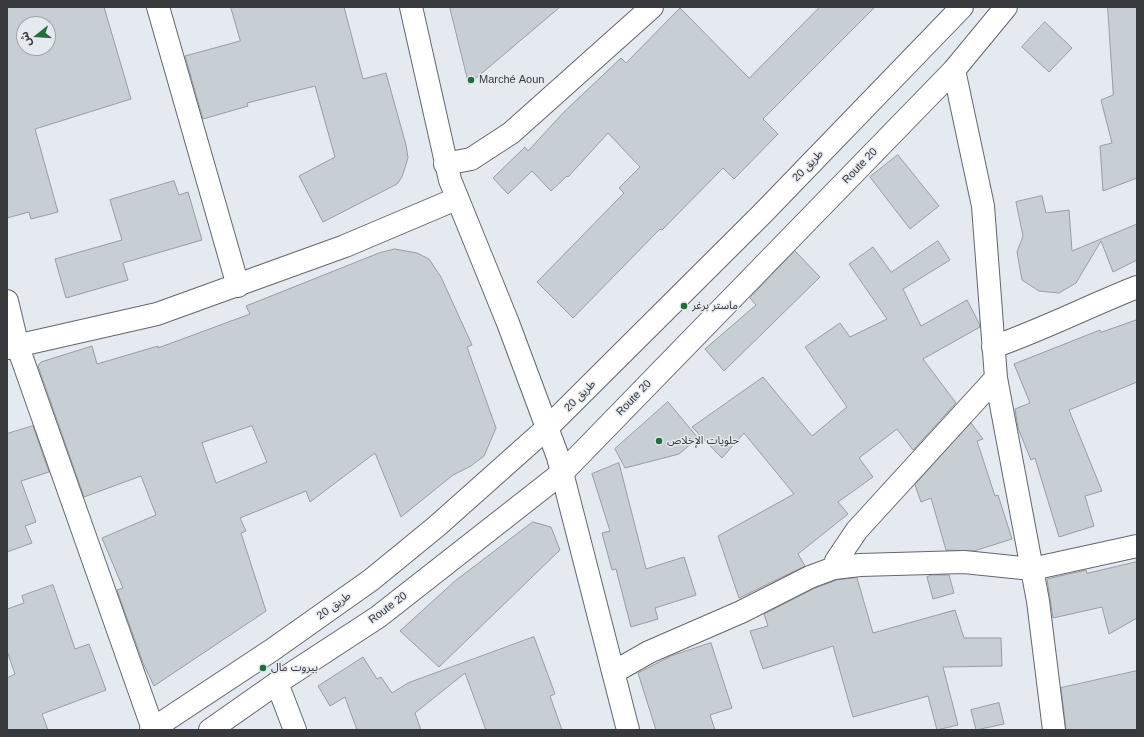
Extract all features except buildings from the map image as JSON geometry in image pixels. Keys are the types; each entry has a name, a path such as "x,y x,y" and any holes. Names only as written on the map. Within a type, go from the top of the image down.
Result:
{"street":[{"path":"158,7 238,286"},
{"path":"411,7 445,164 456,199 508,323 563,472 628,730"},
{"name":"طريق 20","path":"152,729 272,650 371,580 437,526 547,428 763,212 962,7"},
{"name":"Route 20","path":"210,730 277,683 378,617 563,472 954,70 1006,7"},
{"path":"445,164 471,159 511,133 651,8"},
{"path":"954,70 983,206 996,378 1044,639 1054,730"},
{"path":"12,348 157,314 238,286 345,246 456,199"},
{"path":"993,347 1028,334 1077,311 1137,287"},
{"path":"7,301 12,348 152,729"},
{"path":"834,568 842,552 857,530 996,378"},
{"path":"614,672 649,652 741,612 810,577 834,568 860,565 964,562 1032,569 1137,546"},
{"path":"277,683 295,730"}],"place":[{"name":"Marché Aoun","path":"471,80"},
{"name":"ماستر برغر","path":"684,306"},
{"name":"حلويات الإخلاص","path":"659,441"},
{"name":"بیروت مال","path":"263,668"}]}
